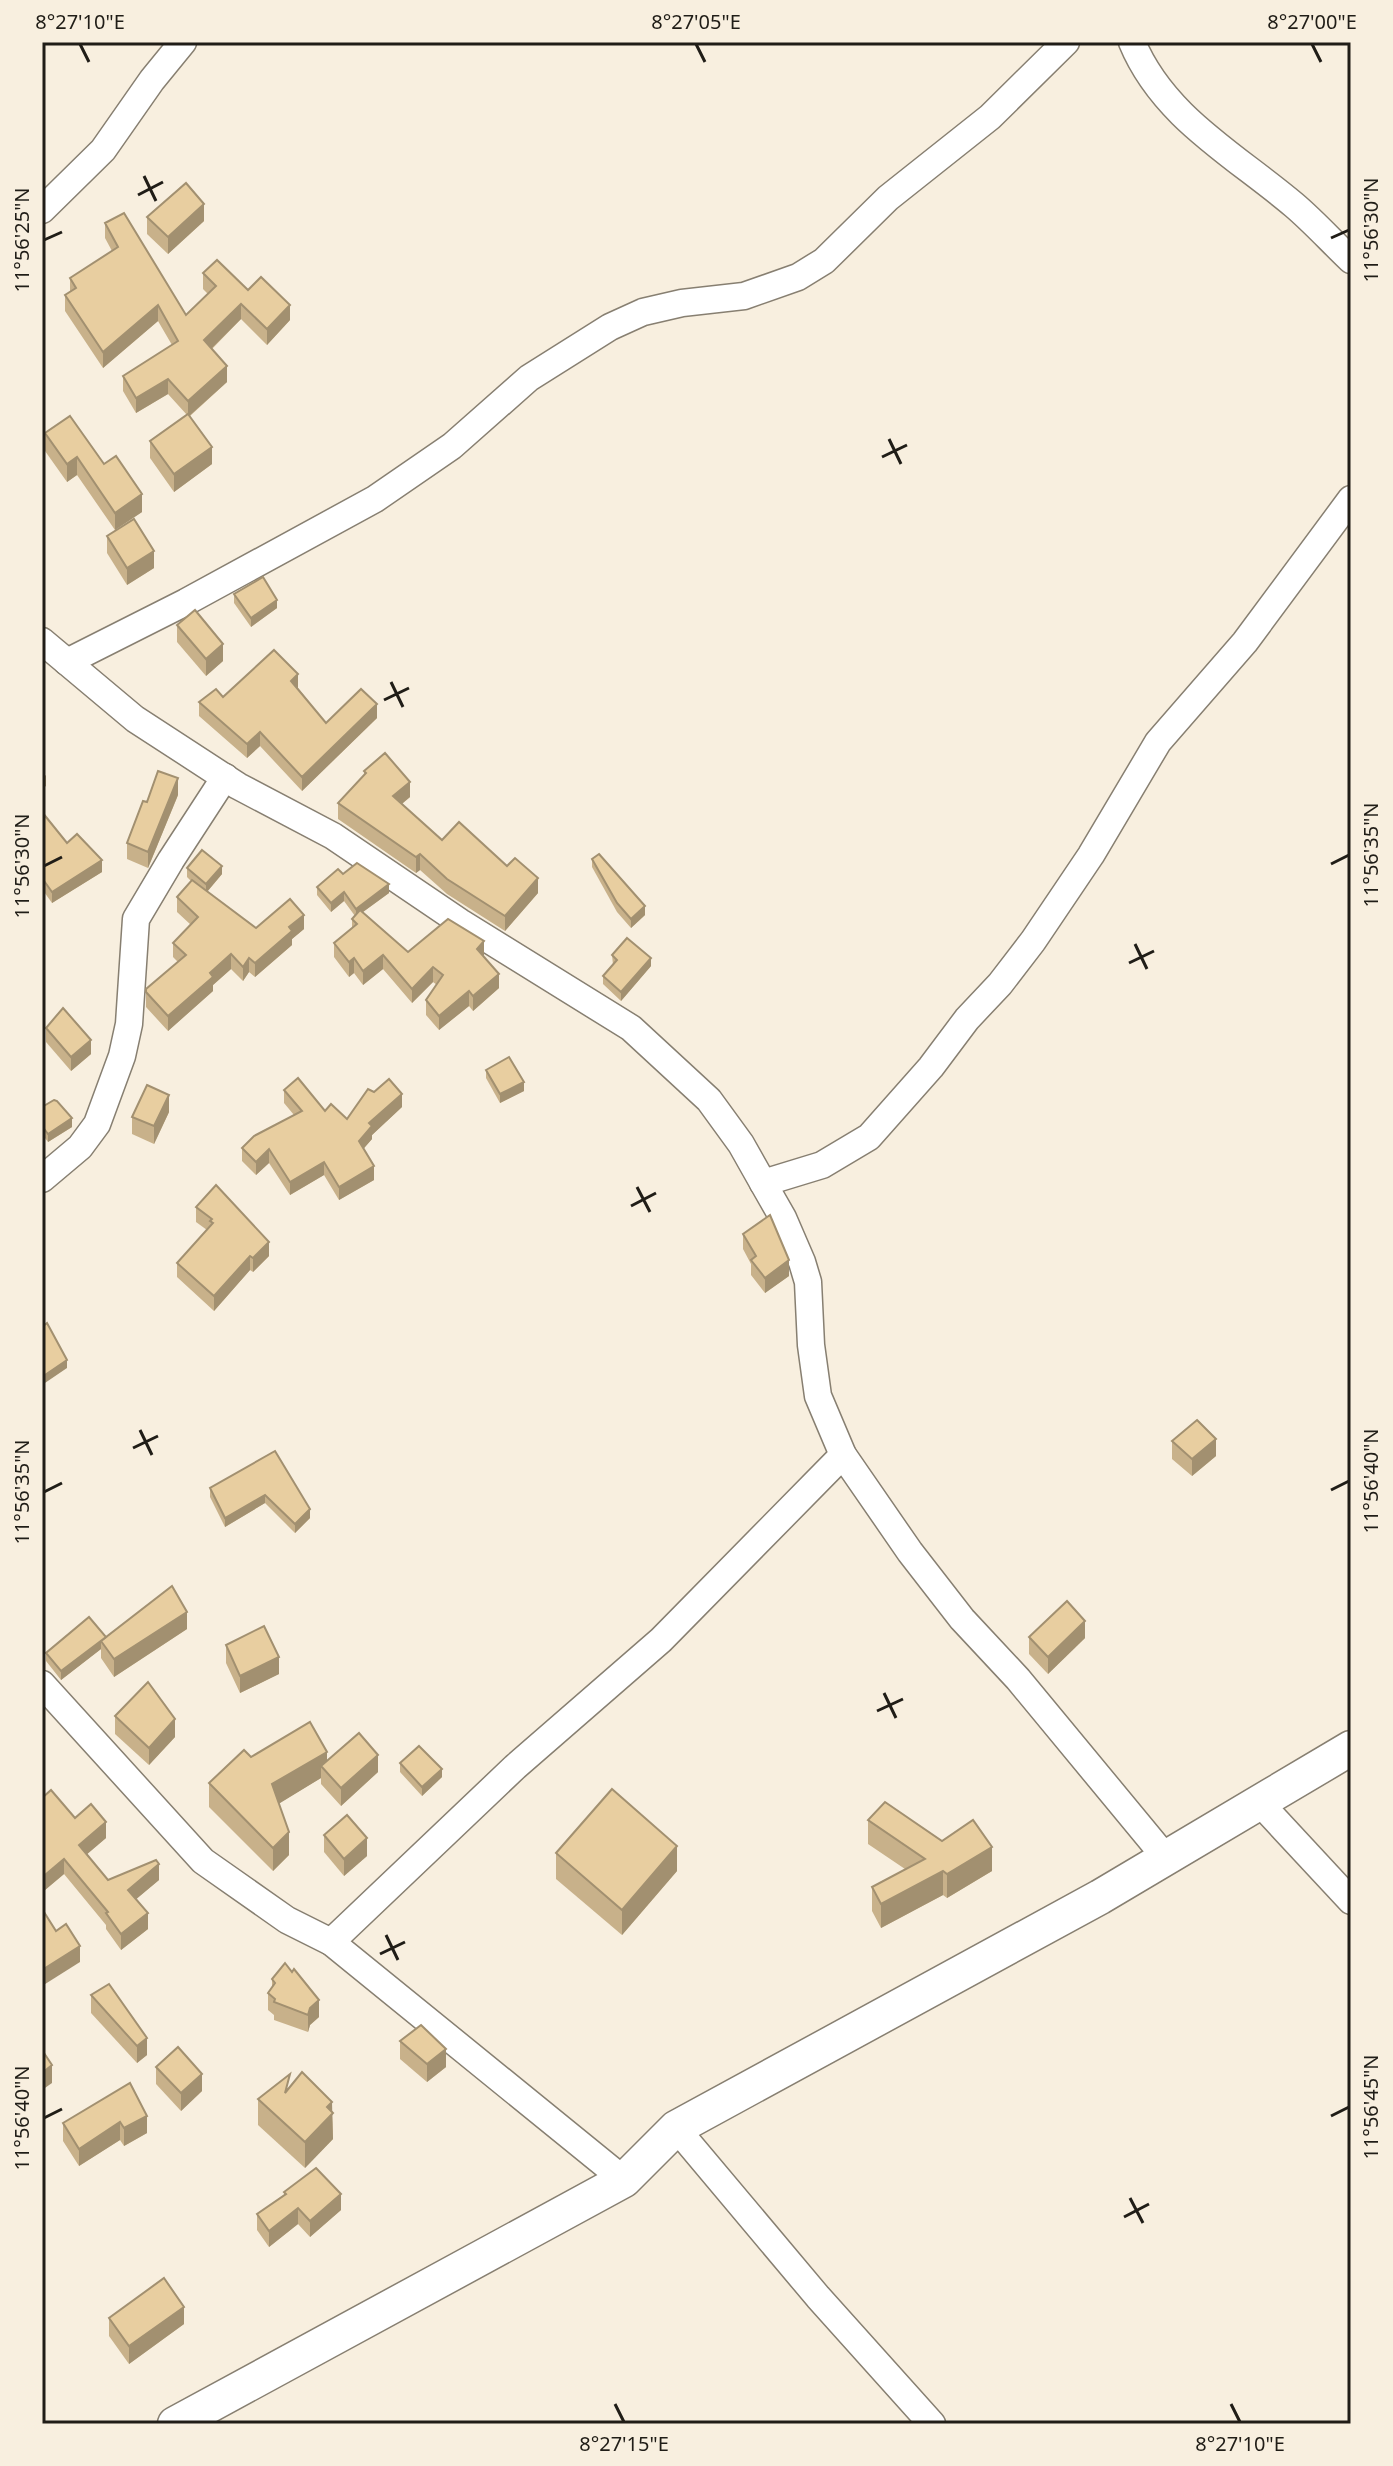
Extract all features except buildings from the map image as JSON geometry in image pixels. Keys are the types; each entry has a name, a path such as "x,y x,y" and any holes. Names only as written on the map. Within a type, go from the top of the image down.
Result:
{"main road":[{"path":"175,2424 624,2180 676,2128 1100,1897 1351,1748"}],"street":[{"path":"42,210 103,150 183,42"},
{"path":"67,662 200,595 375,499 452,446 529,378 610,327 643,312 682,303 744,296 798,277 824,261 888,198 990,117 1066,42"},
{"path":"1132,42 1156,87 1183,117 1295,206 1351,260"},
{"path":"763,1183 822,1165 869,1137 931,1067 1033,941 1091,855 1158,742 1245,642 1351,499"},
{"path":"42,641 135,719 225,777 333,836 460,922 631,1028 709,1100 741,1144 783,1218 808,1282 811,1345 818,1396 843,1455 910,1552 962,1619 1018,1679 1166,1858"},
{"path":"42,1179 80,1147 97,1124 122,1056 129,1024 136,919 225,777"},
{"path":"331,1942 515,1767 661,1640 843,1455"},
{"path":"42,1684 203,1861 287,1920 331,1942 624,2180"},
{"path":"1259,1802 1351,1901"},
{"path":"676,2128 818,2297 932,2424"}]}
